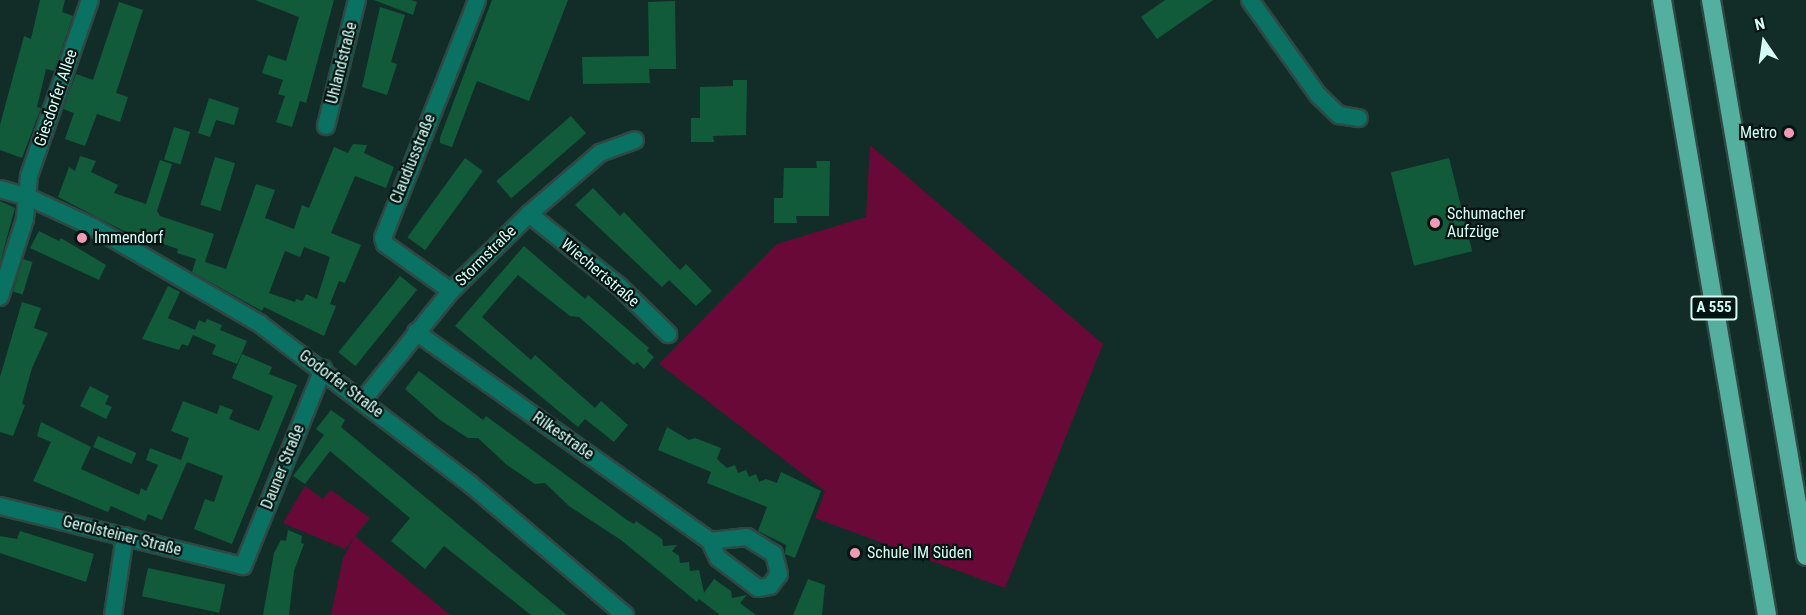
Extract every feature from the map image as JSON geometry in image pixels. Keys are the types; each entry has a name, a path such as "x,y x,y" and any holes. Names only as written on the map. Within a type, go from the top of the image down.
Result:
{"highway":[{"name":"A 555","path":"1662,0 1767,615"},
{"name":"A 555","path":"1711,0 1806,556"}],"street":[{"name":"Giesdorfer Allee","path":"0,297 25,219 29,176 90,0"},
{"name":"Uhlandstraße","path":"326,126 357,0"},
{"name":"Claudiusstraße","path":"451,291 385,244 383,238 477,0"},
{"path":"1250,0 1318,95 1339,115 1359,118"},
{"name":"Stormstraße","path":"363,400 451,291 529,214 600,153 634,141"},
{"name":"Godorfer Straße","path":"0,189 28,197 93,227 237,309 363,400 506,513 625,615"},
{"name":"Wiechertstraße","path":"529,214 620,286 668,334"},
{"name":"Rilkestraße","path":"416,332 711,541"},
{"name":"Dauner Straße","path":"243,566 322,369"},
{"name":"Gerolsteiner Straße","path":"0,506 243,566"},
{"path":"113,615 125,536"}],"shaded area":[{"path":"870,145 1103,344 1005,588 815,518 825,491 659,364 777,244 866,217"},
{"path":"305,486 323,499 331,490 370,518 355,536 450,615 331,615 343,558 354,538 345,549 283,523"}],"building":[{"path":"40,0 65,0 62,12 73,16 54,71 46,69 37,107 41,108 22,158 0,150 0,125 24,36 31,39"},
{"path":"255,0 334,0 306,103 300,101 292,127 276,122 285,96 278,94 283,80 262,73 268,55 286,61 299,17"},
{"path":"374,0 411,0 417,2 413,15"},
{"path":"492,0 568,0 529,101 477,81 452,147 440,143 440,138"},
{"path":"1165,0 1213,0 1157,39 1141,17"},
{"path":"675,1 676,69 649,69 650,83 583,84 582,57 649,56 648,2"},
{"path":"119,2 143,10 116,93 128,97 120,122 97,114 85,146 65,139 74,113 63,109 76,74 93,80"},
{"path":"380,7 405,15 391,62 397,64 387,95 362,87"},
{"path":"733,80 747,80 746,135 713,136 714,142 691,142 691,118 700,118 700,87 733,86"},
{"path":"209,98 239,108 234,125 216,120 210,137 198,133"},
{"path":"571,116 586,133 511,198 496,181"},
{"path":"174,127 190,132 180,164 164,160"},
{"path":"353,144 367,145 364,153 394,167 386,188 355,176 331,233 361,245 345,283 339,281 330,304 336,306 324,336 264,307 262,311 192,272 196,259 177,253 178,249 122,230 58,197 69,167 75,171 80,156 96,161 91,172 118,185 114,193 146,204 160,160 172,164 157,211 160,216 214,234 205,262 226,269 256,184 275,190 265,218 294,229 302,205 309,208 334,147 348,153","holes":["304,247 330,257 317,299 306,294 303,301 296,299 295,302 269,293 285,251 300,257"]},
{"path":"215,157 235,163 220,211 200,205"},
{"path":"465,158 483,171 425,250 407,237"},
{"name":"Schumacher Aufzüge","path":"1449,158 1472,251 1414,266 1391,173"},
{"path":"816,161 830,161 829,216 796,216 797,223 774,223 774,198 783,198 784,168 817,168"},
{"path":"593,188 620,216 624,212 680,270 686,264 712,291 696,306 669,280 662,287 575,205"},
{"path":"0,201 15,208 0,263"},
{"path":"39,231 59,241 61,238 106,265 99,280 30,248"},
{"path":"524,246 585,299 588,295 649,348 647,351 654,357 644,369 637,362 634,365 579,317 570,316 518,275 482,317 531,360 535,355 595,408 601,401 628,425 614,442 585,419 578,427 455,326"},
{"path":"23,259 33,262 23,294 13,292"},
{"path":"400,276 417,290 355,366 338,352"},
{"path":"168,286 180,292 168,318 195,330 199,320 205,323 207,319 222,325 220,330 247,341 237,364 212,354 216,345 193,335 188,346 182,344 179,350 142,339"},
{"path":"22,302 41,308 34,328 48,333 32,368 22,404 25,405 13,436 0,432 0,377"},
{"path":"242,354 272,367 269,374 297,385 232,544 194,529 205,499 214,502 223,476 187,462 162,520 148,514 145,521 111,506 108,512 33,481 51,442 37,436 41,422 91,447 81,469 139,495 141,488 146,491 158,465 146,460 150,448 186,462 181,460 189,438 171,431 183,401 217,414 220,405 233,410 229,419 259,431 273,396 232,378"},
{"path":"419,371 483,420 486,416 627,520 634,524 636,521 662,539 663,546 677,545 672,551 679,556 680,563 689,562 690,571 699,570 704,593 714,579 731,591 732,598 747,595 740,603 756,615 720,615 699,599 697,602 621,540 569,506 545,483 535,484 507,465 478,438 468,438 440,420 405,389"},
{"path":"90,386 109,396 105,404 112,407 106,419 80,406"},
{"path":"331,410 345,420 341,427 567,615 531,615 444,546 425,569 391,541 410,518 330,451 305,484 293,476 324,435 316,429"},
{"path":"667,427 689,440 695,438 721,448 717,459 727,468 735,465 738,473 746,470 749,477 756,474 759,482 766,479 777,483 781,472 821,491 795,558 785,554 786,545 758,531 767,507 707,483 711,472 658,450"},
{"path":"98,436 136,453 131,464 93,447"},
{"path":"288,530 302,536 301,543 304,544 294,571 289,615 263,615 274,553 281,540 286,541"},
{"path":"20,531 94,554 86,582 0,553 0,536 17,539"},
{"path":"148,568 225,584 219,613 142,596"},
{"path":"808,579 825,585 822,615 793,615"}],"place":[{"name":"Metro","path":"1789,133"},
{"name":"Schumacher Aufzüge","path":"1435,223"},
{"name":"Immendorf","path":"82,238"},
{"name":"Schule IM Süden","path":"855,553"}]}
